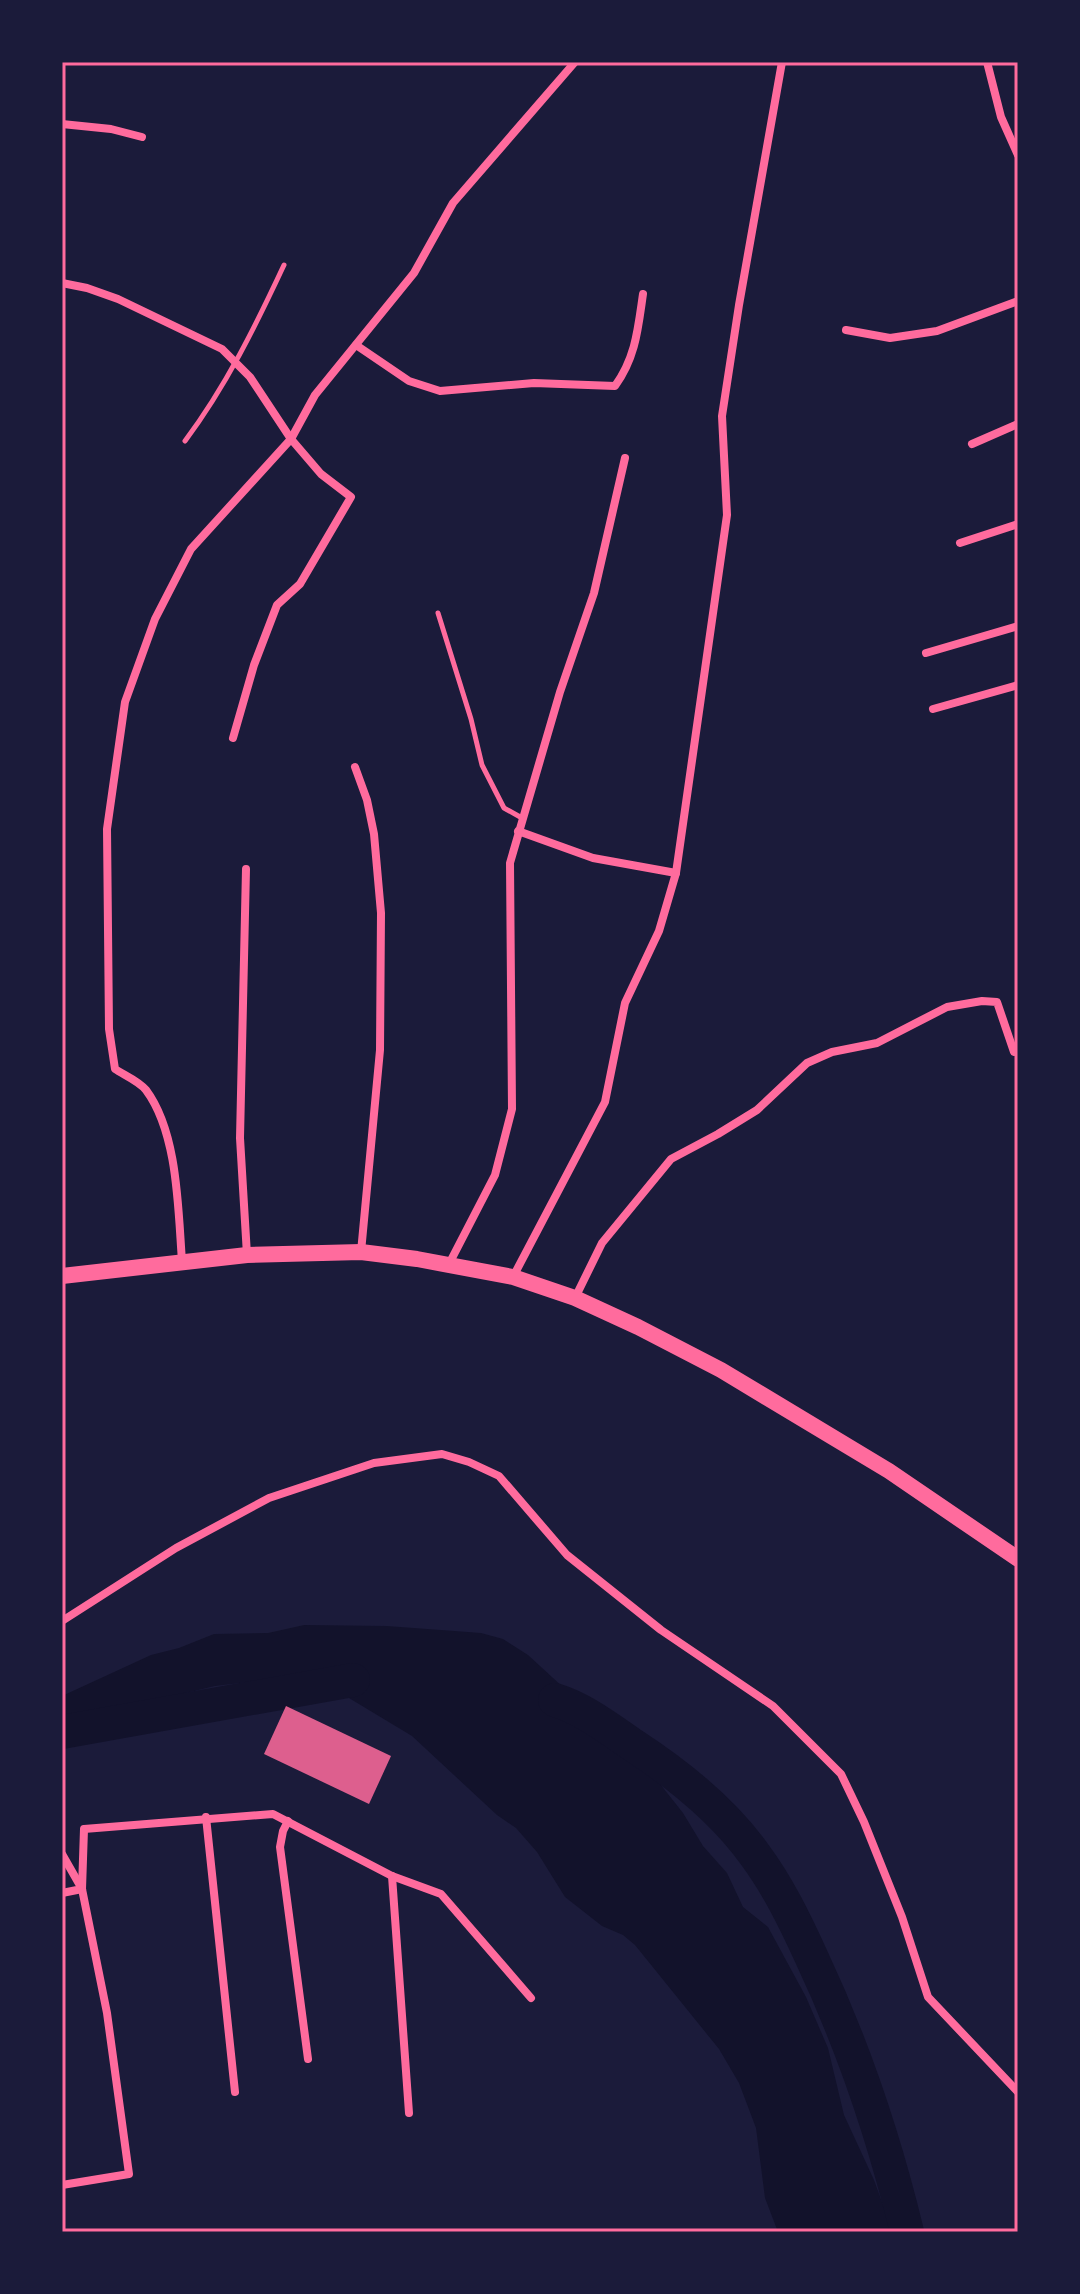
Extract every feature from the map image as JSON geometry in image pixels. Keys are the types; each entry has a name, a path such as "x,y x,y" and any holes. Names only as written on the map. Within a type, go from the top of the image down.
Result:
{"highway":[{"path":"62,1276 247,1255 361,1252 449,1264 513,1277 575,1298 721,1370 889,1471 1018,1559"}],"street":[{"path":"182,1261 175,1171 159,1114 144,1087 115,1069 109,1029 107,829 125,702 155,619 191,549 291,439 315,395 414,273 453,203 575,62"},
{"path":"513,1277 605,1102 625,1003 659,931 676,873 727,515 722,416 782,62"},
{"path":"987,62 1001,117 1018,155"},
{"path":"62,124 111,129 142,137"},
{"path":"62,283 118,299 222,349 261,392 291,439 321,474 351,497 300,584 277,605 254,665 233,738"},
{"path":"356,345 409,381 440,391 534,383 615,386 627,370 636,349 643,294"},
{"path":"846,330 890,338 937,331 1018,301"},
{"path":"972,444 1018,424"},
{"path":"449,1264 495,1175 512,1109 510,863 560,692 594,593 625,458"},
{"path":"960,543 1018,524"},
{"path":"926,653 1018,626"},
{"path":"933,709 1018,685"},
{"path":"355,767 367,800 374,834 381,913 380,1050 361,1252"},
{"path":"518,831 593,858 676,873"},
{"path":"246,869 240,1138 247,1255"},
{"path":"575,1298 602,1243 671,1159 757,1110 807,1063 832,1052 877,1043 947,1007 982,1001 997,1002 1014,1052"},
{"path":"62,1621 176,1548 269,1498 374,1463 442,1454 489,1471 499,1476 528,1507 567,1555 661,1630 773,1706 841,1774 902,1917 928,1997 1018,2092"},
{"path":"62,2185 129,2174 107,2013 82,1889 84,1829 273,1814 392,1876 441,1894 531,1998"},
{"path":"206,1817 235,2092"},
{"path":"288,1821 280,1847 308,2059"},
{"path":"62,1854 82,1889"},
{"path":"392,1876 409,2113"},
{"path":"62,1893 82,1889"}],"lane":[{"path":"185,441 211,406 237,362 284,265"},
{"path":"438,613 482,765 504,808 522,818"}],"shaded area":[{"path":"304,1625 387,1626 481,1633 503,1639 528,1655 577,1700 623,1752 649,1770 683,1813 703,1846 727,1873 743,1907 768,1927 806,1997 828,2048 844,2115 896,2232 778,2232 765,2198 756,2128 739,2083 719,2049 635,1945 623,1935 602,1926 565,1897 537,1852 516,1828 497,1815 412,1736 339,1692 265,1680 215,1686 130,1710 112,1720 62,1737 62,1696 151,1655 214,1634 268,1633"}],"building":[{"path":"286,1706 391,1756 369,1804 264,1754"}],"waterway":[{"path":"62,1732 353,1680"},
{"path":"555,1700 596,1720 683,1781 729,1823 779,1891 854,2057 878,2126 907,2232"}]}
